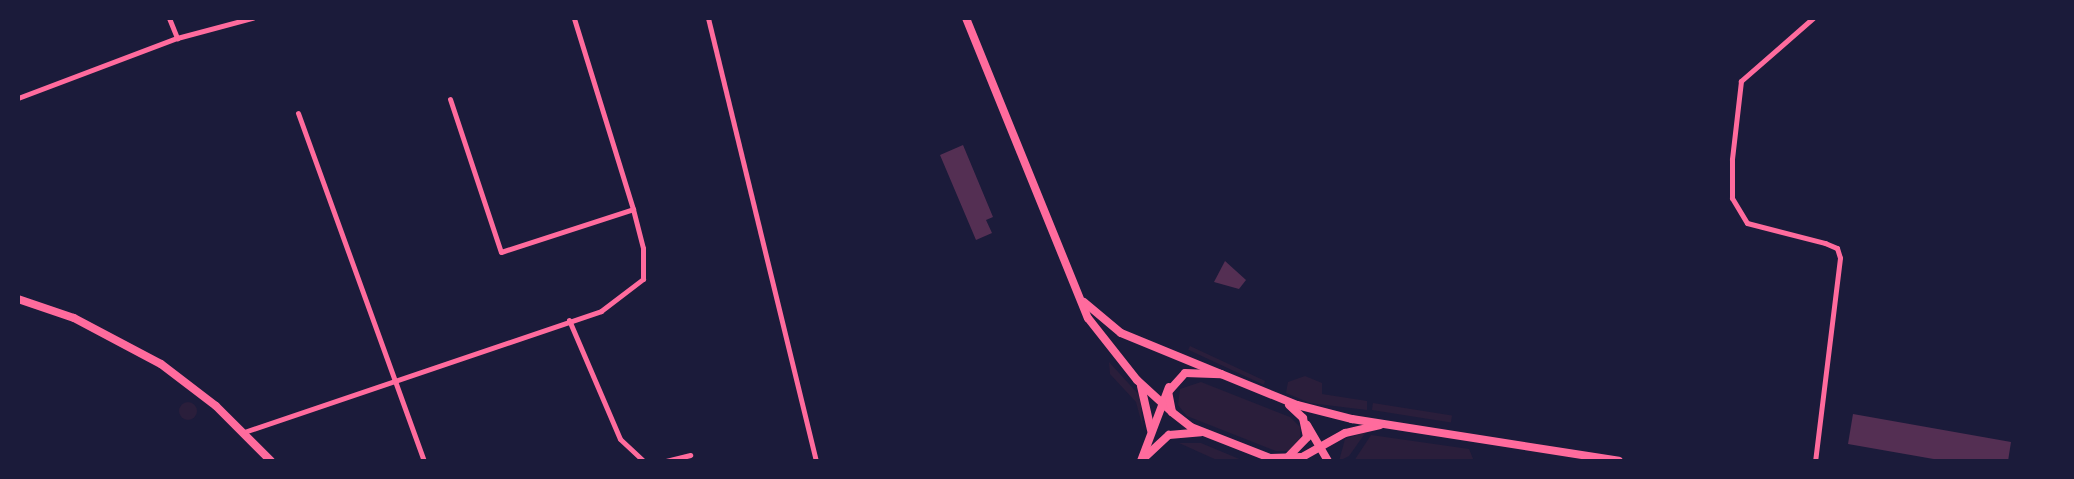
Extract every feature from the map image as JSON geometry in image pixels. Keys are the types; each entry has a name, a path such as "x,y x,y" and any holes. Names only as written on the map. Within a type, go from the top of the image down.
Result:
{"main road":[{"path":"966,18 1096,331 1137,380 1172,412 1204,432 1274,461"},
{"path":"1079,293 1121,333 1273,396 1380,425 1619,461"},
{"path":"18,299 134,347 188,384 244,432 271,461"},
{"path":"1141,461 1171,383 1185,373 1221,374"},
{"path":"1137,380 1148,401 1151,434"},
{"path":"1171,383 1172,412"},
{"path":"1273,396 1303,418 1330,461"},
{"path":"1285,458 1304,444 1303,418"},
{"path":"1261,455 1285,458 1322,448 1345,433 1380,425"},
{"path":"1141,461 1169,435 1204,432"},
{"path":"1330,461 1334,444 1345,433"}],"street":[{"path":"169,18 177,38"},
{"path":"18,98 177,38 252,18"},
{"path":"244,432 601,311 643,279 643,248 633,209 574,18"},
{"path":"708,18 816,460"},
{"path":"1813,18 1741,81 1732,159 1732,198 1747,223 1837,248 1840,258 1815,461"},
{"path":"450,99 501,252 633,209"},
{"path":"298,113 392,381 424,461"},
{"path":"569,320 620,439 644,461"},
{"path":"666,461 690,455"}],"shaded area":[{"path":"1190,346 1265,381 1264,385 1188,350"},
{"path":"1109,362 1140,396 1143,428 1136,402 1110,374"},
{"path":"1305,376 1322,383 1322,394 1367,401 1367,410 1310,403 1286,393 1288,382"},
{"path":"1201,382 1290,417 1300,427 1300,441 1291,451 1276,451 1187,416 1178,405 1180,389"},
{"path":"188,402 196,407 197,411 192,419 188,420 180,415 179,411 184,403"},
{"path":"1373,403 1452,416 1451,422 1372,410"},
{"path":"1366,432 1349,456 1339,461 1345,439"},
{"path":"1371,435 1469,449 1474,461 1354,461"},
{"path":"1179,443 1201,443 1244,461 1219,461"}],"building":[{"path":"963,145 993,217 986,220 992,233 976,240 940,155"},
{"path":"1225,261 1246,280 1239,289 1214,282"},
{"path":"1853,414 2011,442 2008,461 1945,461 1848,444"}]}
